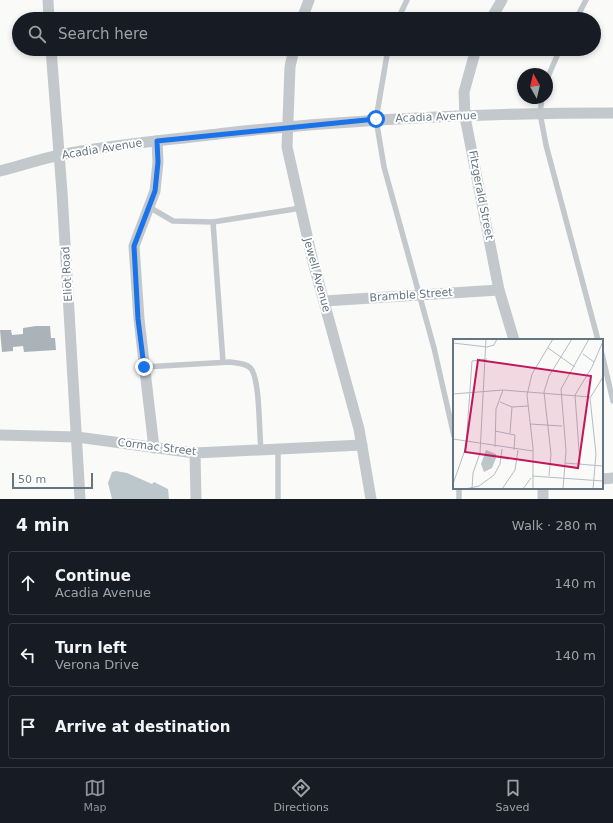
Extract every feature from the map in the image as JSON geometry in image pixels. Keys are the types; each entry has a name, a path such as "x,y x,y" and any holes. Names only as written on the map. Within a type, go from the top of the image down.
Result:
{"street":[{"path":"48,0 49,12"},
{"path":"305,12 309,0"},
{"path":"495,12 502,0"},
{"name":"Eliot Road","path":"53,56 60,155 80,499"},
{"name":"Jewell Avenue","path":"292,56 290,67 287,147 324,301 359,429 371,499"},
{"name":"Fitzgerald Street","path":"474,56 464,92 465,117 499,290 514,339"},
{"name":"Acadia Avenue","path":"0,171 60,155 157,141 288,126 376,119 465,117 540,113 613,113"},
{"path":"154,448 151,408 138,319 134,246 155,191 158,162 157,141"},
{"name":"Bramble Street","path":"324,301 499,290"},
{"name":"Cormac Street","path":"0,435 77,437 195,453 362,444"},
{"path":"195,453 196,499"},
{"path":"603,479 613,478"},
{"path":"543,489 544,499"}],"lane":[{"path":"401,12 407,0"},
{"path":"580,12 586,0"},
{"path":"387,56 376,119 384,167 420,294 453,432"},
{"path":"552,68 557,56"},
{"path":"541,104 540,113 598,339"},
{"path":"149,207 173,221 213,222 301,208"},
{"path":"213,222 224,362"},
{"path":"603,358 613,401"},
{"path":"144,367 224,362 244,364 252,369 256,380 260,450"},
{"path":"278,449 278,499"}],"shaded area":[{"path":"116,471 127,473 152,484 154,482 168,489 169,499 112,499 108,483 112,472"}],"building":[{"path":"50,326 51,338 55,338 56,350 24,352 23,346 13,347 13,351 2,352 0,330 11,330 12,335 23,334 23,328"}],"route":[{"path":"144,367 138,319 134,246 155,191 158,162 157,141 288,126 376,119"}]}
